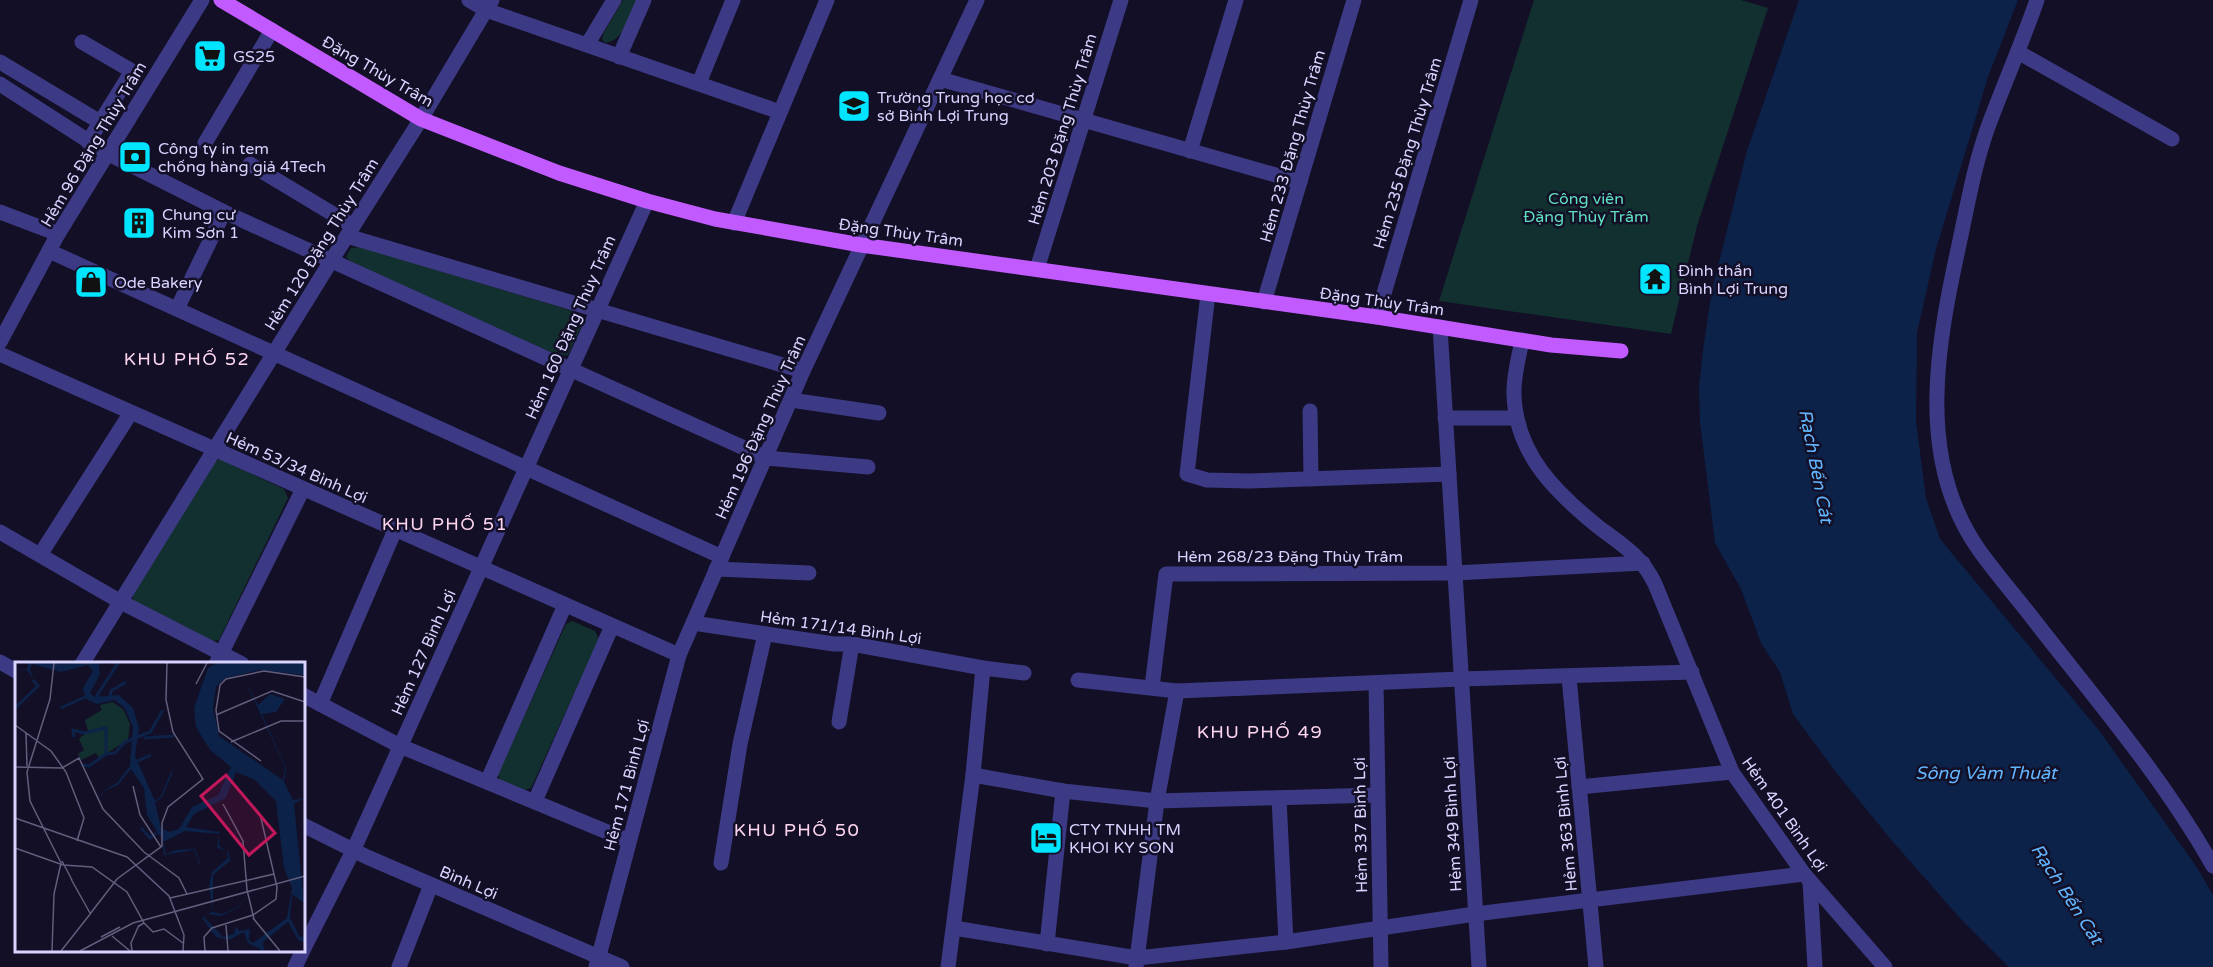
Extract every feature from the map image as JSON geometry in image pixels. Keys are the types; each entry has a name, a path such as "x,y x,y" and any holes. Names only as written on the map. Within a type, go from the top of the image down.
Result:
{"main road":[{"name":"Đặng Thùy Trâm","path":"221,0 421,119 559,172 647,201 734,223 861,245 1377,317 1522,340 1621,351"}],"street":[{"name":"Hẻm 96 Đặng Thùy Trâm","path":"202,0 49,251 526,468 719,563"},
{"path":"469,0 489,5 620,57 780,112"},
{"path":"587,45 614,0"},
{"path":"620,57 644,0"},
{"path":"699,83 733,0"},
{"path":"734,223 827,0"},
{"name":"Hẻm 196 Đặng Thùy Trâm","path":"693,623 803,371 977,0"},
{"name":"Hẻm 203 Đặng Thùy Trâm","path":"1036,269 1121,0"},
{"path":"1190,151 1236,0"},
{"name":"Hẻm 233 Đặng Thùy Trâm","path":"1264,302 1354,0"},
{"name":"Hẻm 235 Đặng Thùy Trâm","path":"1377,317 1471,0"},
{"path":"2037,0 1987,128 1975,171 1951,281 1940,345 1936,393 1939,441 1947,485 1954,505 1978,549 2156,777 2213,866"},
{"name":"Hẻm 120 Đặng Thùy Trâm","path":"83,662 273,353 421,119 489,5"},
{"path":"205,143 272,30"},
{"path":"82,42 132,71 88,142"},
{"path":"2018,52 2172,139"},
{"path":"0,62 100,122"},
{"path":"940,79 1300,182"},
{"path":"0,84 107,153 224,212 766,458 868,467"},
{"path":"250,164 350,231 597,310 803,371"},
{"name":"Hẻm 160 Đặng Thùy Trâm","path":"526,468 647,201"},
{"path":"0,212 58,234"},
{"path":"177,309 224,212"},
{"path":"0,342 49,251"},
{"path":"1208,294 1187,474 1207,480 1249,481 1449,474"},
{"name":"Hẻm 349 Bình Lợi","path":"1440,327 1479,967"},
{"name":"Hẻm 401 Bình Lợi","path":"1522,340 1515,374 1516,418 1524,443 1535,463 1550,485 1573,507 1634,553 1643,563 1655,584 1732,772 1807,878 1885,967"},
{"name":"Hẻm 53/34 Bình Lợi","path":"0,354 130,414 679,655"},
{"path":"791,400 879,413"},
{"path":"1310,411 1311,479"},
{"path":"40,555 130,414"},
{"path":"1445,418 1516,418"},
{"name":"Hẻm 127 Bình Lợi","path":"304,948 353,850 526,468"},
{"path":"0,532 218,659 303,489"},
{"path":"320,704 395,530"},
{"path":"719,563 809,573"},
{"path":"1455,573 1643,563"},
{"name":"Hẻm 268/23 Đặng Thùy Trâm","path":"1152,687 1166,574 1455,573"},
{"path":"487,782 565,605"},
{"name":"Hẻm 171/14 Bình Lợi","path":"693,623 834,644 852,644 983,668 1024,673"},
{"name":"Hẻm 171 Bình Lợi","path":"597,962 679,655 693,623"},
{"path":"535,801 612,626"},
{"path":"721,862 740,744 765,634"},
{"path":"839,722 852,644"},
{"path":"0,662 15,670"},
{"path":"948,967 973,775 983,668"},
{"path":"1078,680 1176,691 1692,672"},
{"name":"Hẻm 363 Bình Lợi","path":"1569,677 1596,967"},
{"name":"Hẻm 337 Bình Lợi","path":"1376,683 1381,967"},
{"path":"1136,962 1157,801 1176,691"},
{"path":"304,696 400,746 629,841"},
{"path":"1580,787 1732,772"},
{"path":"973,775 1063,791 1157,801 1377,795"},
{"path":"1047,944 1063,791"},
{"path":"1280,798 1286,942"},
{"name":"Bình Lợi","path":"304,826 597,962 622,967"},
{"path":"954,928 1136,962 1590,899 1807,878 1815,967"},
{"path":"399,967 431,885"},
{"name":"Hẻm 127 Bình Lợi","path":"295,967 302,952"}],"green space":[{"path":"623,0 636,0 622,32 618,37 606,43 602,40 603,34"},
{"name":"Công viên Đặng Thùy Trâm","path":"1534,0 1741,0 1768,8 1697,226 1671,334 1439,301"},
{"path":"360,247 579,313 584,320 568,355 559,356 351,262 346,257 351,248"},
{"path":"219,459 284,489 288,498 219,640 212,641 133,601 133,594 213,463"},
{"path":"572,621 595,631 599,639 531,788 524,790 500,781 498,774 566,624"}],"water":[{"name":"Sông Vàm Thuật","path":"1799,0 2018,0 1988,77 1936,249 1917,333 1916,421 1926,498 1940,539 2098,729 2196,866 2213,895 2213,967 2009,967 1958,916 1894,843 1838,775 1793,714 1780,672 1761,643 1741,589 1715,543 1700,422 1699,385 1712,290 1747,151"}],"place":[{"name":"GS25","path":"210,56"},
{"name":"Trường Trung học cơ sở Bình Lợi Trung","path":"854,106"},
{"name":"Công ty in tem chống hàng giả 4Tech","path":"135,157"},
{"name":"Chung cư Kim Sơn 1","path":"139,223"},
{"name":"Đình thần Bình Lợi Trung","path":"1655,279"},
{"name":"Ode Bakery","path":"91,282"},
{"name":"CTY TNHH TM KHOI KY SON","path":"1046,838"}],"district":[{"name":"KHU PHỐ 52","path":"187,359"},
{"name":"KHU PHỐ 51","path":"445,524"},
{"name":"KHU PHỐ 49","path":"1260,732"},
{"name":"KHU PHỐ 50","path":"797,830"}],"water label":[{"name":"Rạch Bến Cát","path":"1816,466"},
{"name":"Rạch Bến Cát","path":"2067,894"}]}
